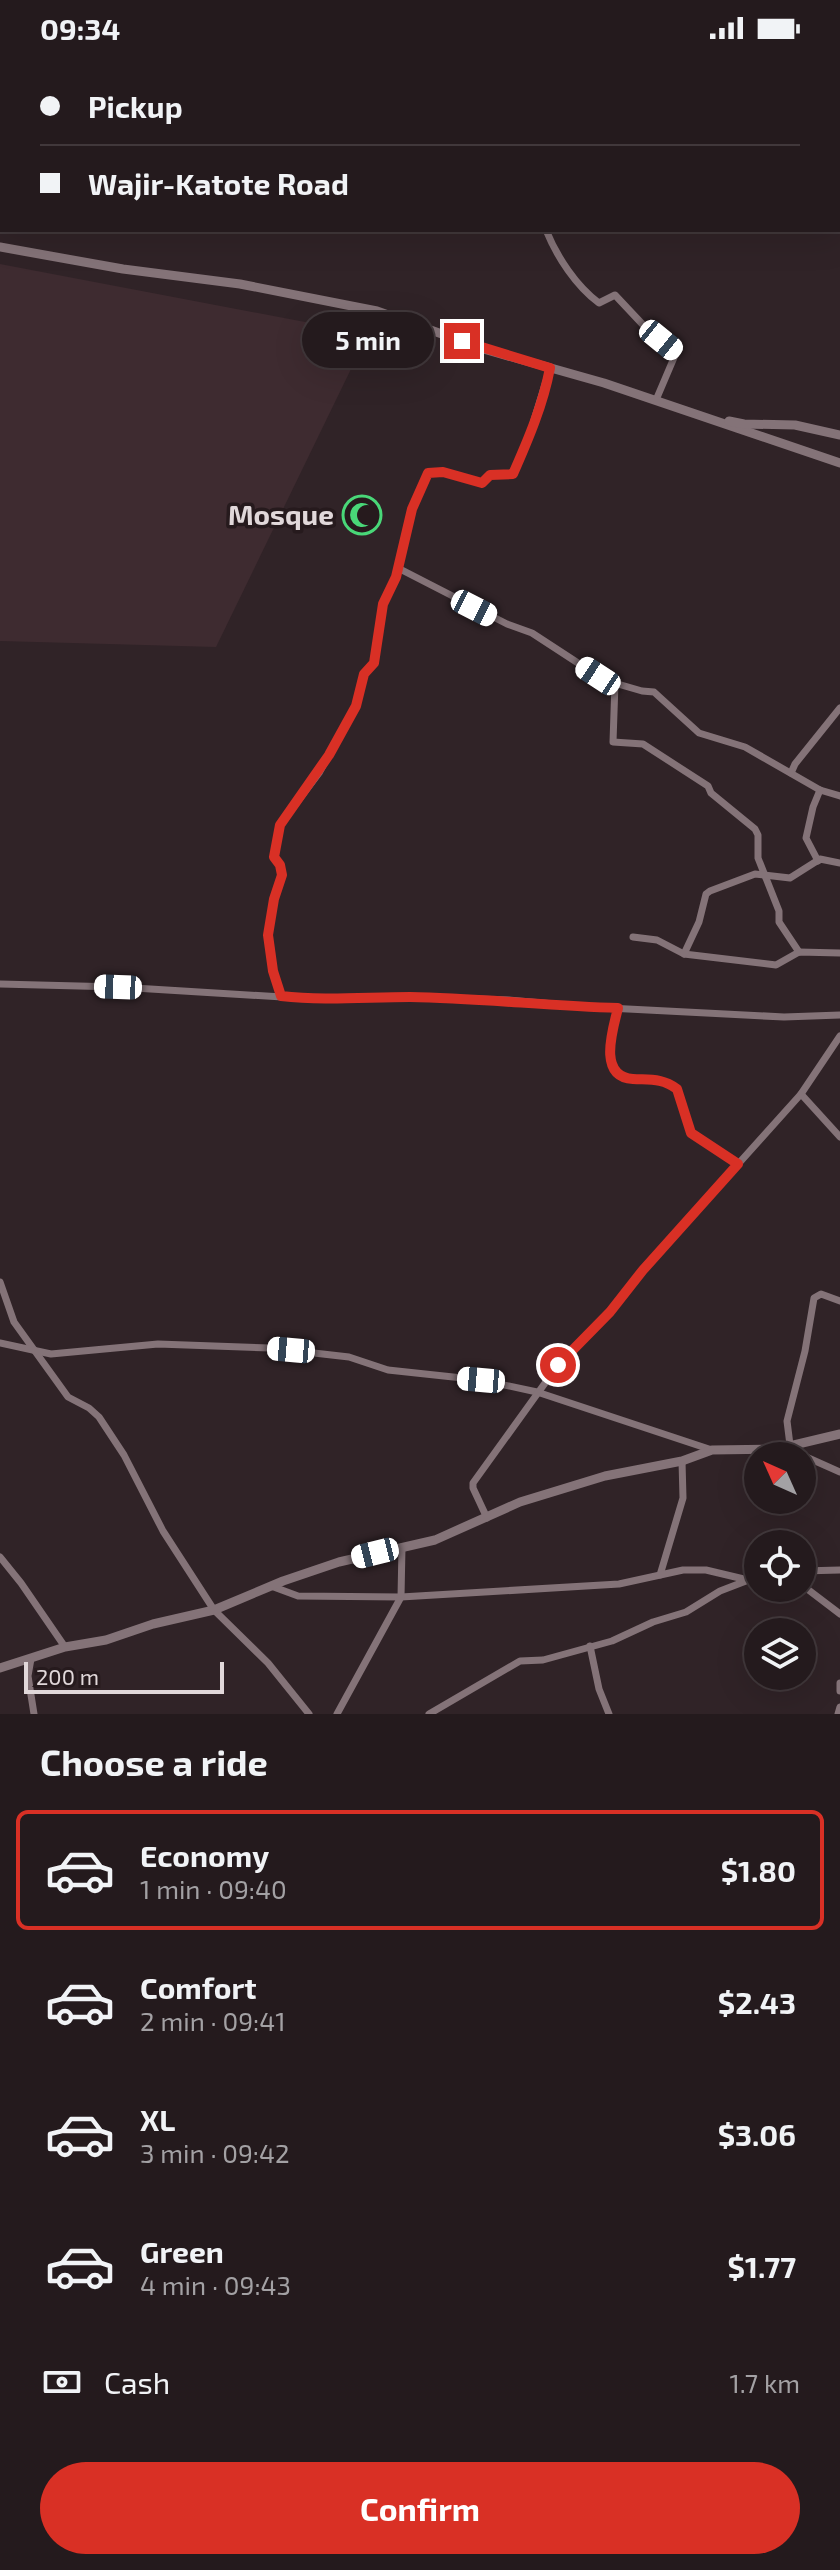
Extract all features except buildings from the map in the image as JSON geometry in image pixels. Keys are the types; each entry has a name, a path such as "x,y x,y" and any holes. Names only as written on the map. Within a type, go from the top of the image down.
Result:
{"street":[{"path":"547,232 584,292 599,303 615,295 646,328 676,353 656,400"},
{"path":"0,247 138,271 240,284 377,311 487,350 656,400 840,463"},
{"path":"281,996 273,971 268,935 282,875 274,857 280,825 319,773 356,706 364,674 374,663 383,604 398,568 412,509 428,473 443,472 482,483 490,475 513,474 527,443 550,368"},
{"path":"695,414 744,424 795,425 840,435"},
{"path":"398,568 507,624 532,633 604,680 654,692 699,733 745,747 820,790 840,796"},
{"path":"615,683 613,742 643,744 708,786 711,793 755,829 758,858 779,911 779,922 799,952"},
{"path":"791,773 840,708"},
{"path":"818,861 806,838 820,790"},
{"path":"684,954 699,922 707,893 749,876 763,874 790,878 818,861 840,863"},
{"path":"633,937 657,940 684,954 779,965 799,952 840,953"},
{"path":"0,984 104,986 315,999 412,997 508,1000 784,1017 840,1015"},
{"path":"618,1008 608,1056 615,1069 625,1078 662,1080 677,1089 691,1133 738,1164"},
{"path":"487,1518 473,1483 537,1392 801,1094 840,1036"},
{"path":"801,1094 840,1137"},
{"path":"0,1282 14,1322 68,1397 99,1417 124,1455 156,1519 214,1610 268,1663 309,1714"},
{"path":"790,1442 787,1421 805,1351 814,1298 821,1294 840,1301"},
{"path":"0,1343 51,1354 158,1344 270,1348 349,1357 388,1370 481,1380 537,1392 712,1450 744,1450"},
{"path":"804,1442 840,1434"},
{"path":"0,1668 65,1647 106,1640 153,1624 214,1610 339,1562 435,1540 520,1502 605,1476 682,1461 712,1450"},
{"path":"660,1575 683,1498 682,1461"},
{"path":"816,1461 840,1472"},
{"path":"337,1714 401,1597 402,1547"},
{"path":"0,1557 27,1590 65,1647"},
{"path":"271,1586 298,1596 401,1597 619,1584 683,1570 706,1570 744,1579"},
{"path":"816,1571 840,1570"},
{"path":"429,1714 520,1661 543,1660 612,1641 653,1622 686,1612 720,1591 744,1582"},
{"path":"816,1596 840,1614"},
{"path":"590,1646 599,1689 609,1714"},
{"path":"31,1659 28,1676 34,1714"},
{"path":"840,1683 840,1691"},
{"path":"838,1714 840,1707"}],"shaded area":[{"path":"0,264 368,334 216,647 0,641"}],"place":[{"name":"Mosque","path":"362,515"}],"route":[{"path":"462,341 550,368 544,396 513,474 490,475 482,483 443,472 428,473 412,509 396,577 383,604 377,655 370,670 364,674 356,706 319,773 280,825 274,857 282,875 268,935 273,971 281,996 315,999 412,997 508,1000 618,1008 608,1056 615,1069 625,1078 662,1080 677,1089 691,1133 738,1164 643,1270 610,1312 558,1365"}]}
